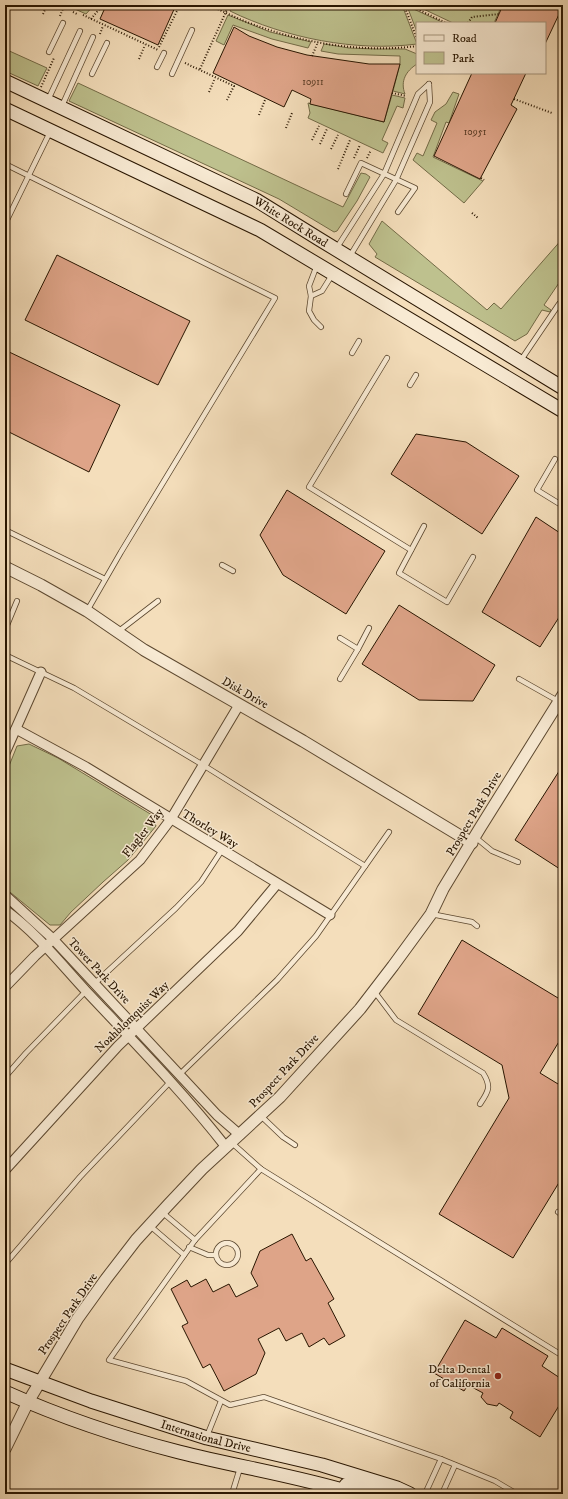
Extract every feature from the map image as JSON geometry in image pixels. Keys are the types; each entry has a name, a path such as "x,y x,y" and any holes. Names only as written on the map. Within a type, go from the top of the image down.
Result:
{"main road":[{"name":"White Rock Road","path":"5,81 256,200 563,388"},
{"name":"White Rock Road","path":"5,109 260,230 563,411"},
{"name":"International Drive","path":"5,1369 91,1401 206,1438 322,1465 397,1488 410,1494"},
{"name":"International Drive","path":"5,1392 28,1402 122,1436 179,1452 296,1477 356,1494"},
{"path":"333,1487 343,1485 356,1486 380,1494"}],"street":[{"name":"Disk Drive","path":"5,567 87,611 144,650 473,840"},
{"path":"5,753 41,672"},
{"name":"Prospect Park Drive","path":"5,1449 28,1402 63,1342 90,1301 119,1262 162,1212 202,1169 285,1092 374,991 431,914 443,889 562,700"},
{"name":"Flagler Way","path":"6,985 44,947 140,860 171,819 239,705"},
{"name":"Thorley Way","path":"16,729 86,767 330,915"},
{"name":"Noahblomquist Way","path":"5,1170 118,1046 238,931 277,884"},
{"name":"Tower Park Drive","path":"5,895 53,939 217,1115 232,1141"},
{"name":"Tower Park Drive","path":"5,910 27,929 129,1036 207,1123 232,1141"}],"lane":[{"path":"50,52 63,23"},
{"path":"172,74 192,30"},
{"path":"47,101 80,31"},
{"path":"61,108 93,37"},
{"path":"92,74 107,43"},
{"path":"157,67 164,53"},
{"path":"336,250 384,174 418,94 429,84 430,102 396,180 349,258"},
{"path":"5,224 50,130"},
{"path":"346,194 361,163 415,188 398,212"},
{"path":"5,164 275,298 87,611"},
{"path":"318,264 309,286 311,296 309,311 314,320 321,327"},
{"path":"311,296 322,291 333,273"},
{"path":"520,362 559,304"},
{"path":"352,352 359,342"},
{"path":"387,358 309,487 411,550"},
{"path":"410,385 416,375"},
{"path":"555,459 537,490 563,506"},
{"path":"424,526 398,572 447,602 473,557"},
{"path":"5,530 105,579"},
{"path":"222,565 232,571"},
{"path":"5,630 17,601"},
{"path":"117,632 158,601"},
{"path":"340,679 369,628"},
{"path":"340,638 358,649"},
{"path":"5,656 74,688 203,765 365,866"},
{"path":"519,679 562,700"},
{"path":"179,1075 277,980 316,936 388,832"},
{"path":"473,840 492,852 518,862"},
{"path":"94,984 176,908 201,882 222,850"},
{"path":"431,914 472,922 477,926"},
{"path":"5,1077 26,1052 86,991"},
{"path":"374,991 396,1020 483,1073 488,1081 488,1090 480,1104"},
{"path":"5,1264 80,1177 170,1082"},
{"path":"260,1116 283,1137 295,1145"},
{"path":"232,1141 261,1169 563,1356"},
{"path":"261,1169 189,1247 109,1360 186,1381 230,1406 264,1397 441,1459 495,1481 517,1494"},
{"path":"162,1212 195,1240"},
{"path":"558,1212 563,1216"},
{"path":"150,1226 184,1255"},
{"path":"228,1242 236,1246 238,1255 234,1263 226,1265 218,1261 216,1255 217,1248 228,1242"},
{"path":"189,1247 208,1255 216,1255"},
{"path":"206,1438 221,1400"},
{"path":"425,1494 441,1459"},
{"path":"442,1494 455,1465"},
{"path":"232,1494 240,1466"}],"path":[{"path":"33,9 34,5"},
{"path":"43,14 47,5"},
{"path":"158,51 180,5"},
{"path":"210,5 266,29 318,42 364,47 416,46"},
{"path":"200,70 229,5"},
{"path":"404,5 416,36"},
{"path":"409,5 444,22"},
{"path":"58,20 64,7"},
{"path":"91,19 101,7"},
{"path":"469,22 472,17 499,14"},
{"path":"83,15 164,53"},
{"path":"312,56 318,42"},
{"path":"139,58 145,45"},
{"path":"40,90 56,55"},
{"path":"178,60 234,86 227,100"},
{"path":"209,92 215,78"},
{"path":"392,93 406,96"},
{"path":"514,99 552,113"},
{"path":"259,115 265,100"},
{"path":"286,128 292,113"},
{"path":"312,140 319,126"},
{"path":"320,144 327,129"},
{"path":"332,149 338,135"},
{"path":"338,169 350,140"},
{"path":"354,160 360,145"},
{"path":"472,213 478,218"}],"green space":[{"path":"66,5 94,5 86,14"},
{"path":"233,5 402,5 416,44 370,46 321,41 274,29 230,11"},
{"path":"415,5 502,5 494,22 451,22"},
{"path":"407,6 442,22 416,22 416,29"},
{"path":"228,15 270,32 311,42 308,48 272,39 233,25 224,45 216,41"},
{"path":"324,44 349,48 405,49 416,54 416,65 407,73 405,77 403,85 405,94 393,91 400,64 400,56 338,54 321,51"},
{"path":"5,49 47,68 38,86 5,71"},
{"path":"78,83 343,207 361,173 370,177 357,201 337,231 334,232 279,199 69,101"},
{"path":"453,92 459,94 449,123 446,122 433,157 483,181 464,203 413,160 417,153 423,156 437,123 431,120 435,112 446,104"},
{"path":"392,95 405,98 403,108 397,106 382,140 388,143 383,153 308,118 310,113 308,103 384,122"},
{"path":"382,221 487,310 494,303 501,309 563,238 563,277 544,305 551,310 550,312 542,310 527,334 515,341 375,257 377,254 369,244"},
{"path":"29,744 58,758 152,815 156,826 128,860 71,912 60,925 50,925 5,888 5,776 17,746"}],"building":[{"path":"99,5 176,5 158,45 100,19 104,10"},
{"path":"503,5 550,5 561,10 546,42 546,22 495,22"},
{"path":"234,27 249,36 277,47 307,55 369,64 400,64 384,122 310,104 311,99 292,90 284,107 213,73"},
{"path":"472,74 526,74 511,105 517,109 480,179 434,156"},
{"path":"57,255 190,321 158,385 25,320"},
{"path":"5,350 120,405 89,472 5,430"},
{"path":"416,434 466,442 519,476 482,534 391,474"},
{"path":"287,490 385,551 346,614 283,575 260,535"},
{"path":"536,517 563,535 563,611 540,647 482,612"},
{"path":"399,605 495,665 473,701 419,700 362,664"},
{"path":"563,765 563,871 515,840"},
{"path":"462,940 563,1001 563,1035 540,1073 563,1087 563,1176 513,1258 439,1214 509,1098 502,1065 418,1014"},
{"path":"292,1234 306,1261 311,1258 334,1299 328,1303 345,1336 329,1345 324,1338 309,1347 302,1333 286,1341 279,1328 258,1339 265,1353 256,1374 224,1391 210,1364 203,1368 182,1326 188,1323 171,1289 187,1280 191,1287 206,1279 213,1292 229,1284 236,1297 258,1286 251,1273 260,1251"},
{"name":"Delta Dental of California","path":"465,1320 496,1338 502,1328 548,1356 542,1366 563,1380 563,1399 540,1437 510,1418 513,1412 499,1403 497,1406 487,1404 481,1397 483,1393 468,1385 464,1391 434,1373"}],"place":[{"name":"Delta Dental of California","path":"498,1376"}]}
